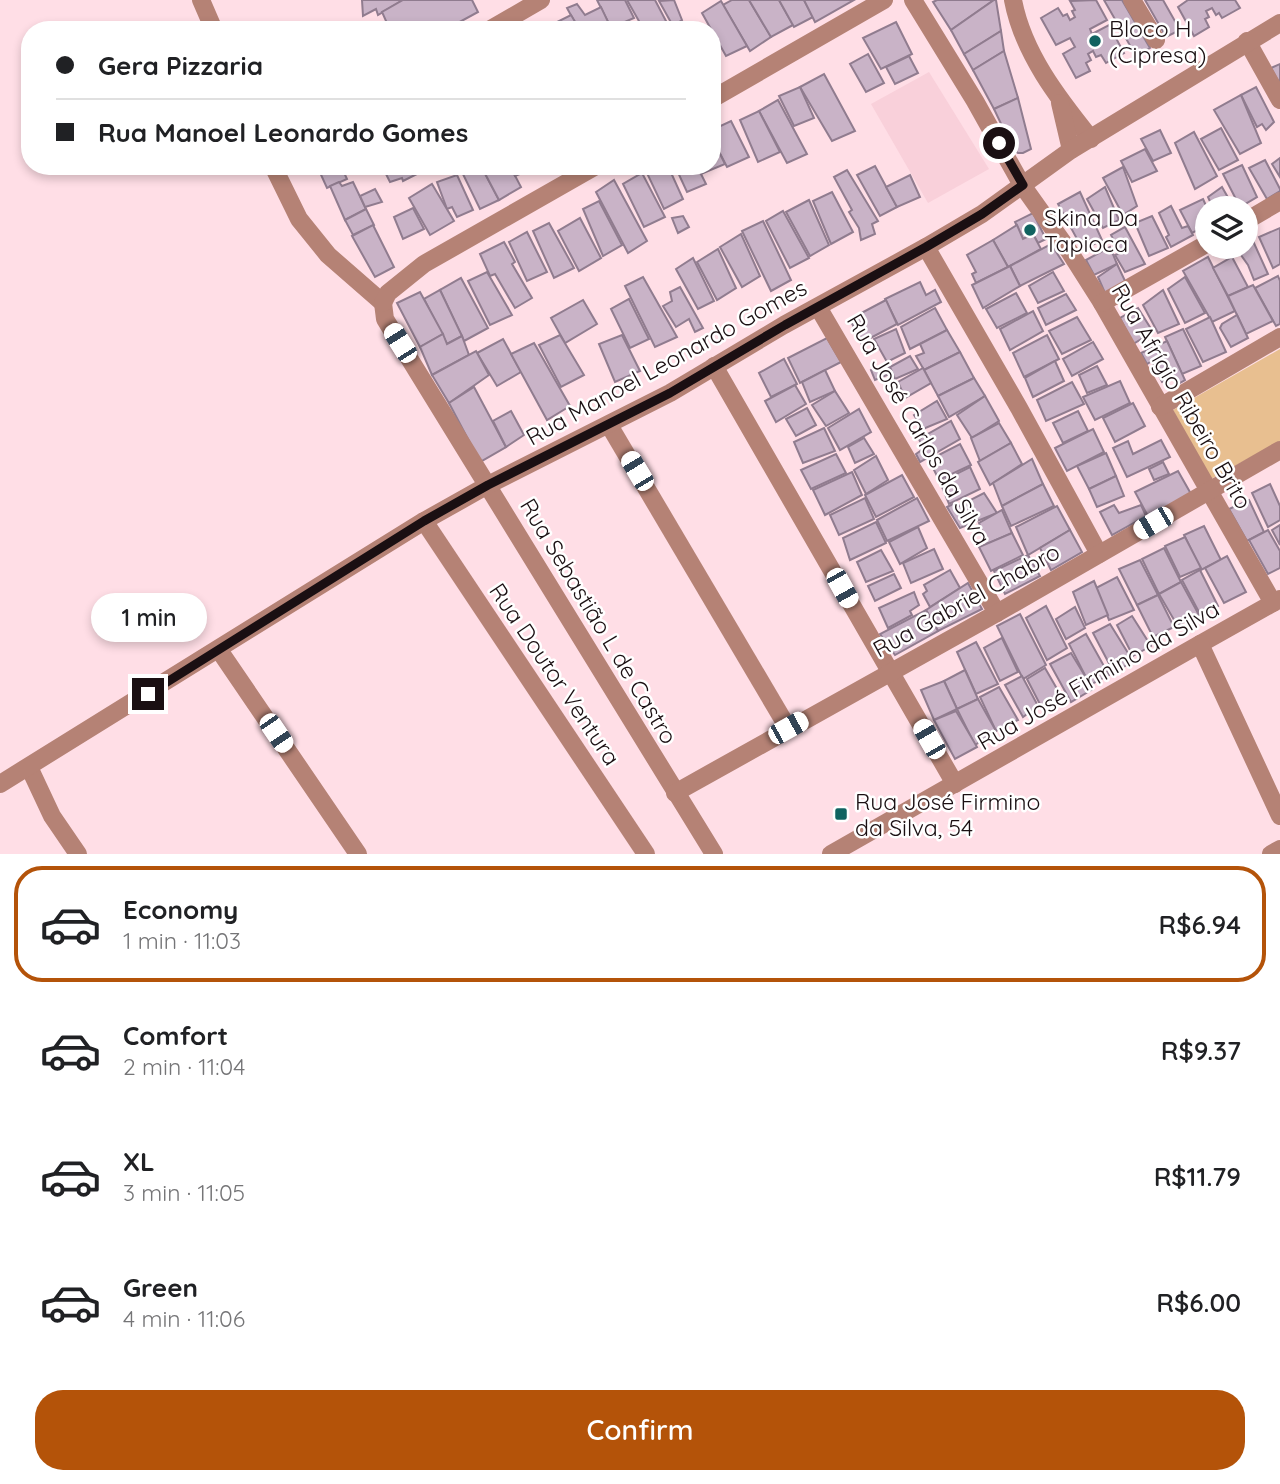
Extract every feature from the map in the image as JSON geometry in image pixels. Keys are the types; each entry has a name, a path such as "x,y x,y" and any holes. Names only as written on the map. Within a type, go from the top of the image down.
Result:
{"street":[{"path":"201,0 210,21"},
{"path":"505,21 541,0"},
{"path":"721,94 884,0"},
{"name":"Rua Afrígio Ribeiro Brito","path":"913,0 1023,185 1102,303 1207,490 1277,601"},
{"path":"1013,0 1034,58 1060,100 1091,139"},
{"path":"1132,0 1156,40"},
{"name":"Rua Manoel Leonardo Gomes","path":"0,784 424,521 488,485 670,393 982,214 1070,150 1280,23"},
{"path":"1247,41 1280,100"},
{"path":"1060,100 1070,150"},
{"path":"277,175 299,219 328,255 383,303 388,293 424,264 580,175"},
{"path":"1258,214 1280,201"},
{"path":"926,247 1099,554"},
{"path":"1102,303 1195,250"},
{"name":"Rua Sebastião L de Castro","path":"383,303 385,319 713,854"},
{"name":"Rua José Carlos da Silva","path":"818,307 997,613"},
{"path":"1160,407 1280,337"},
{"path":"713,366 955,784"},
{"path":"609,425 788,728"},
{"name":"Rua Gabriel Chabro","path":"675,793 997,613 1280,450"},
{"name":"Rua Doutor Ventura","path":"424,521 646,854"},
{"name":"Rua José Firmino da Silva","path":"831,854 1277,601"},
{"path":"1200,644 1280,816"},
{"path":"219,650 358,854"},
{"path":"29,767 52,816 78,854"},
{"path":"1271,854 1280,849"}],"shaded area":[{"path":"929,72 989,169 928,203 871,104"},
{"path":"1280,349 1280,441 1211,479 1173,410"}],"building":[{"path":"362,0 403,0 378,15 376,9 363,16"},
{"path":"403,0 472,0 478,12 462,21 386,21 382,12"},
{"path":"597,0 625,0 634,18 627,21 608,21"},
{"path":"627,0 655,0 666,21 639,21"},
{"path":"674,0 682,20 670,21 659,1"},
{"path":"732,0 749,0 771,37 750,51 723,5"},
{"path":"749,0 779,0 793,25 771,37"},
{"path":"779,0 804,0 813,17 794,27"},
{"path":"804,0 854,0 815,22"},
{"path":"994,0 951,30 933,2"},
{"path":"994,0 1001,31 964,54 951,30"},
{"name":"Bloco H (Cipresa)","path":"1096,0 1107,20 1090,29 1092,34 1109,25 1124,53 1106,63 1101,55 1096,57 1093,51 1088,54 1091,60 1086,63 1090,71 1076,78 1063,54 1075,47 1070,38 1056,45 1041,18 1058,8 1063,16 1067,14 1070,20 1075,17 1072,11 1075,10 1070,1"},
{"path":"1104,0 1122,0 1150,48 1136,56"},
{"path":"1145,0 1163,0 1180,30 1166,37"},
{"path":"1188,0 1235,0 1240,8 1222,18 1219,13 1216,15 1212,8 1206,11 1209,17 1205,19 1209,27 1194,36 1178,7"},
{"path":"721,1 747,46 726,56 721,47 721,21 706,21 702,13"},
{"path":"577,4 585,15 601,7 608,21 574,21 567,8"},
{"path":"571,15 575,21 559,21"},
{"path":"896,22 912,54 881,69 863,38"},
{"path":"1001,31 1004,51 973,70 964,54"},
{"path":"1004,51 1018,98 994,109 973,70"},
{"path":"868,54 884,83 866,92 850,64"},
{"path":"909,56 918,73 895,84 886,67"},
{"path":"1280,64 1280,85 1271,68"},
{"path":"824,74 855,131 832,141 800,87"},
{"path":"800,87 814,118 794,126 779,96"},
{"path":"1256,87 1274,122 1266,130 1262,124 1257,127 1241,95"},
{"path":"1241,95 1261,143 1240,154 1214,110"},
{"path":"1018,98 1031,149 1023,153 1013,149 994,109"},
{"path":"778,100 807,154 787,163 759,111"},
{"path":"759,111 780,152 758,162 740,120"},
{"path":"731,121 749,157 727,167 721,155 721,126"},
{"path":"1221,128 1238,160 1219,170 1201,139"},
{"path":"1160,130 1171,153 1153,161 1141,139"},
{"path":"1194,132 1217,176 1195,189 1175,143"},
{"path":"1145,149 1157,171 1132,182 1121,161"},
{"path":"1280,158 1280,177 1272,164"},
{"path":"1265,160 1280,189 1267,199 1249,168"},
{"path":"1242,165 1257,196 1234,196 1223,174"},
{"path":"875,166 897,207 880,216 857,175"},
{"path":"1123,167 1137,206 1123,215 1103,178"},
{"path":"847,170 878,221 872,224 875,234 861,240 859,228 849,212 852,210 834,177"},
{"path":"321,175 345,175 347,179 327,188"},
{"path":"386,175 415,175 403,181 402,178 390,182"},
{"path":"457,175 473,210 457,217 452,207 447,209 437,182"},
{"path":"463,175 486,175 499,200 480,209"},
{"path":"486,175 515,175 521,187 499,200"},
{"path":"643,175 665,217 644,227 623,184"},
{"path":"648,175 672,175 683,199 664,209"},
{"path":"679,175 702,175 706,184 687,192"},
{"path":"910,175 920,197 897,207 886,187"},
{"path":"614,180 647,241 628,253 596,192"},
{"path":"339,182 342,186 353,182 366,209 345,220 330,186"},
{"path":"432,184 454,221 430,235 409,198"},
{"path":"1105,187 1119,220 1103,228 1087,199"},
{"path":"1222,187 1227,196 1209,196"},
{"path":"375,189 382,202 365,207 360,196"},
{"path":"832,192 853,232 831,244 813,201"},
{"path":"1080,192 1102,240 1083,250 1058,204"},
{"path":"809,200 829,245 810,256 786,212"},
{"path":"599,201 622,245 603,256 583,209"},
{"path":"1195,203 1195,232 1192,233 1180,210"},
{"path":"1171,206 1182,228 1188,226 1193,235 1171,247 1166,237 1169,235 1159,213"},
{"path":"413,208 424,229 403,239 394,217"},
{"path":"366,209 374,225 353,235 345,220"},
{"path":"783,211 809,258 790,268 766,221"},
{"name":"Skina Da Tapioca","path":"1033,213 1046,239 1038,243 1033,234 1023,239 1015,222"},
{"path":"683,216 689,227 678,233 672,218"},
{"path":"1152,216 1168,248 1149,256 1135,223"},
{"path":"580,218 601,258 579,271 558,231"},
{"path":"763,221 791,280 771,291 742,231"},
{"path":"549,223 574,268 554,278 533,231"},
{"path":"373,225 394,267 375,277 352,236"},
{"path":"1017,225 1023,239 1033,234 1041,249 1008,267 993,240"},
{"path":"1125,227 1145,264 1125,272 1115,255 1120,253 1111,235"},
{"path":"1280,228 1280,264 1273,268 1259,237"},
{"path":"527,232 547,272 527,281 509,242"},
{"path":"741,234 760,276 742,287 720,247"},
{"path":"993,240 1008,267 976,283 972,274 976,272 967,255"},
{"path":"504,242 515,262 512,264 532,298 515,308 495,274 490,276 480,254"},
{"path":"1051,244 1064,264 1020,286 1010,266"},
{"path":"1110,247 1117,264 1094,275 1086,260"},
{"path":"718,249 736,288 717,300 697,262"},
{"path":"1258,252 1268,274 1254,280 1244,259 1258,259"},
{"path":"693,258 714,301 698,309 676,269"},
{"path":"1209,259 1235,311 1212,322 1183,271"},
{"path":"1233,259 1248,287 1228,296 1213,268"},
{"path":"1117,264 1126,283 1105,293 1098,277"},
{"path":"1010,266 1020,286 983,308 972,285"},
{"path":"487,272 512,315 490,325 468,281"},
{"path":"1053,272 1064,291 1038,303 1029,286"},
{"path":"1278,276 1280,324 1276,326 1255,288"},
{"path":"643,277 677,337 655,347 625,286"},
{"path":"1185,277 1205,313 1185,323 1168,289"},
{"path":"461,278 488,328 464,341 440,290"},
{"path":"920,282 926,295 935,290 941,302 898,325 885,299"},
{"path":"1253,285 1273,321 1246,334 1228,296"},
{"path":"680,287 703,328 695,332 689,319 676,327 663,306 672,301 670,292"},
{"path":"440,290 462,336 447,344 424,299"},
{"path":"1163,290 1179,324 1158,333 1143,305"},
{"path":"420,292 443,334 420,347 397,303"},
{"path":"1016,293 1027,313 997,328 986,309"},
{"path":"1066,294 1076,310 1046,325 1038,308"},
{"path":"629,299 649,339 630,348 611,309"},
{"path":"583,300 597,324 565,343 551,318"},
{"path":"886,300 897,324 861,343 850,319"},
{"path":"935,308 947,330 910,349 901,327"},
{"path":"1138,308 1153,332 1133,344 1120,318"},
{"path":"1033,311 1043,331 1010,350 1000,329"},
{"path":"1237,315 1248,338 1231,347 1220,328"},
{"path":"1077,317 1091,340 1062,354 1049,331"},
{"path":"1210,317 1226,352 1203,362 1186,329"},
{"path":"896,329 905,353 887,362 874,339"},
{"path":"1183,329 1201,366 1182,374 1165,337"},
{"path":"947,330 960,352 924,370 916,356 924,353 920,344"},
{"path":"443,334 447,344 462,336 469,355 432,375 420,347"},
{"path":"560,335 584,375 561,387 539,345"},
{"path":"622,335 640,371 615,382 599,344"},
{"path":"1047,335 1059,359 1024,377 1013,353"},
{"path":"827,338 841,362 800,383 788,358"},
{"path":"503,339 521,372 497,386 477,353"},
{"path":"1167,341 1185,380 1178,384 1174,376 1162,382 1152,361 1147,364 1141,353"},
{"path":"1093,342 1103,359 1072,376 1063,359"},
{"path":"534,343 570,406 547,420 511,354"},
{"path":"476,351 489,375 449,403 432,375"},
{"path":"960,352 974,378 938,396 924,370"},
{"path":"910,356 918,369 895,379 890,367"},
{"path":"784,359 797,384 771,397 759,373"},
{"path":"1055,361 1064,381 1033,397 1025,378"},
{"path":"887,364 892,373 875,380 871,370"},
{"path":"1097,366 1107,385 1087,393 1079,375"},
{"path":"923,368 931,383 905,398 898,382"},
{"path":"825,370 835,391 810,402 802,382"},
{"path":"974,378 985,396 949,417 938,396"},
{"path":"1120,381 1130,403 1095,420 1083,397"},
{"path":"1072,382 1084,404 1046,421 1037,400"},
{"path":"795,385 806,404 776,422 765,401"},
{"path":"474,387 506,447 480,462 449,403"},
{"path":"835,391 849,413 826,426 812,405"},
{"path":"985,396 999,421 972,438 957,415"},
{"path":"937,401 947,419 923,429 914,415"},
{"path":"1133,403 1145,426 1115,442 1103,418"},
{"path":"807,408 816,425 796,436 786,419"},
{"path":"859,409 871,432 840,450 828,428"},
{"path":"511,411 524,435 506,447 493,421"},
{"path":"1078,411 1088,431 1063,443 1053,423"},
{"path":"951,421 960,439 920,462 916,454 923,449 919,439"},
{"path":"999,423 1011,443 980,461 971,438"},
{"path":"824,428 835,451 803,463 794,442"},
{"path":"1093,429 1104,452 1067,471 1055,448"},
{"path":"864,438 874,454 855,463 848,447"},
{"path":"1161,440 1170,457 1127,477 1113,448 1128,441 1133,454"},
{"path":"1011,443 1022,464 990,485 978,462"},
{"path":"960,444 971,465 939,480 929,460"},
{"path":"1106,453 1116,476 1089,489 1077,466"},
{"path":"836,454 846,473 811,489 801,470"},
{"path":"876,456 888,480 866,494 854,470"},
{"path":"1032,459 1043,484 1002,506 993,483"},
{"path":"1163,462 1169,474 1154,480 1149,469"},
{"path":"970,467 980,489 949,504 940,482"},
{"path":"1178,471 1191,494 1149,518 1135,492"},
{"path":"852,472 862,495 825,515 813,490"},
{"path":"902,475 914,497 876,517 865,495"},
{"path":"1116,476 1124,496 1097,507 1089,489"},
{"path":"1043,484 1054,506 1011,526 1002,506"},
{"path":"1270,484 1280,506 1280,520 1268,527 1252,493"},
{"path":"984,493 997,513 960,528 947,507 955,503 957,507"},
{"path":"865,498 874,519 839,535 830,515"},
{"path":"917,498 929,521 887,541 877,520"},
{"path":"1249,500 1264,532 1247,541 1229,509"},
{"path":"1114,505 1119,513 1141,505 1146,516 1112,535 1100,512"},
{"path":"1057,506 1070,530 1028,555 1016,527"},
{"path":"1002,510 1012,533 987,544 979,523"},
{"path":"876,522 886,543 850,560 843,538"},
{"path":"1280,525 1280,545 1272,530"},
{"path":"1204,526 1221,560 1201,570 1184,535"},
{"path":"918,527 927,548 900,564 889,542"},
{"path":"1070,530 1082,552 1051,570 1040,548"},
{"path":"1268,530 1280,551 1280,568 1268,574 1249,540"},
{"path":"1012,533 1023,555 991,571 979,547"},
{"path":"1185,537 1201,568 1180,577 1165,546"},
{"path":"1164,548 1181,582 1159,594 1142,559"},
{"path":"934,549 943,569 911,583 903,563"},
{"path":"881,550 893,571 866,582 857,562"},
{"path":"1028,555 1040,576 1005,594 994,571"},
{"path":"1227,556 1246,592 1224,603 1205,568"},
{"path":"1140,560 1158,595 1137,605 1119,569"},
{"path":"950,570 960,588 930,607 923,594 927,591 924,585"},
{"path":"1200,570 1218,606 1200,614 1182,580"},
{"path":"894,574 901,588 875,601 868,586"},
{"path":"1117,577 1134,610 1109,620 1096,588"},
{"path":"1094,581 1108,615 1086,625 1073,592"},
{"path":"1181,582 1199,615 1177,625 1159,594"},
{"path":"968,583 982,609 938,631 926,610"},
{"path":"914,592 919,605 910,611 912,615 888,628 879,608"},
{"path":"1158,595 1174,627 1153,637 1137,605"},
{"path":"1046,606 1067,648 1047,660 1026,618"},
{"path":"1075,607 1085,628 1066,639 1056,619"},
{"path":"926,610 938,631 895,655 880,634"},
{"path":"1020,614 1046,665 1023,679 997,626"},
{"path":"1132,616 1151,646 1133,656 1117,625"},
{"path":"1110,624 1133,661 1114,673 1093,633"},
{"path":"1086,634 1109,675 1090,685 1069,644"},
{"path":"1002,638 1018,672 1000,681 984,648"},
{"path":"976,642 998,684 976,694 957,652"},
{"path":"1071,653 1093,689 1071,702 1050,664"},
{"path":"1045,668 1064,701 1045,714 1027,679"},
{"path":"965,670 978,699 957,709 944,681"},
{"path":"1022,676 1038,706 1023,717 1005,685"},
{"path":"944,681 957,709 934,720 921,690"},
{"path":"999,687 1018,720 996,731 980,697"},
{"path":"978,699 996,731 975,745 957,709"},
{"path":"956,711 977,747 955,759 934,720"}],"place":[{"name":"Bloco H (Cipresa)","path":"1095,41"},
{"name":"Skina Da Tapioca","path":"1030,230"},
{"name":"Rua José Firmino da Silva, 54","path":"841,814"}],"route":[{"path":"148,694 424,521 488,485 670,393 982,214 1023,185 999,143"}]}
